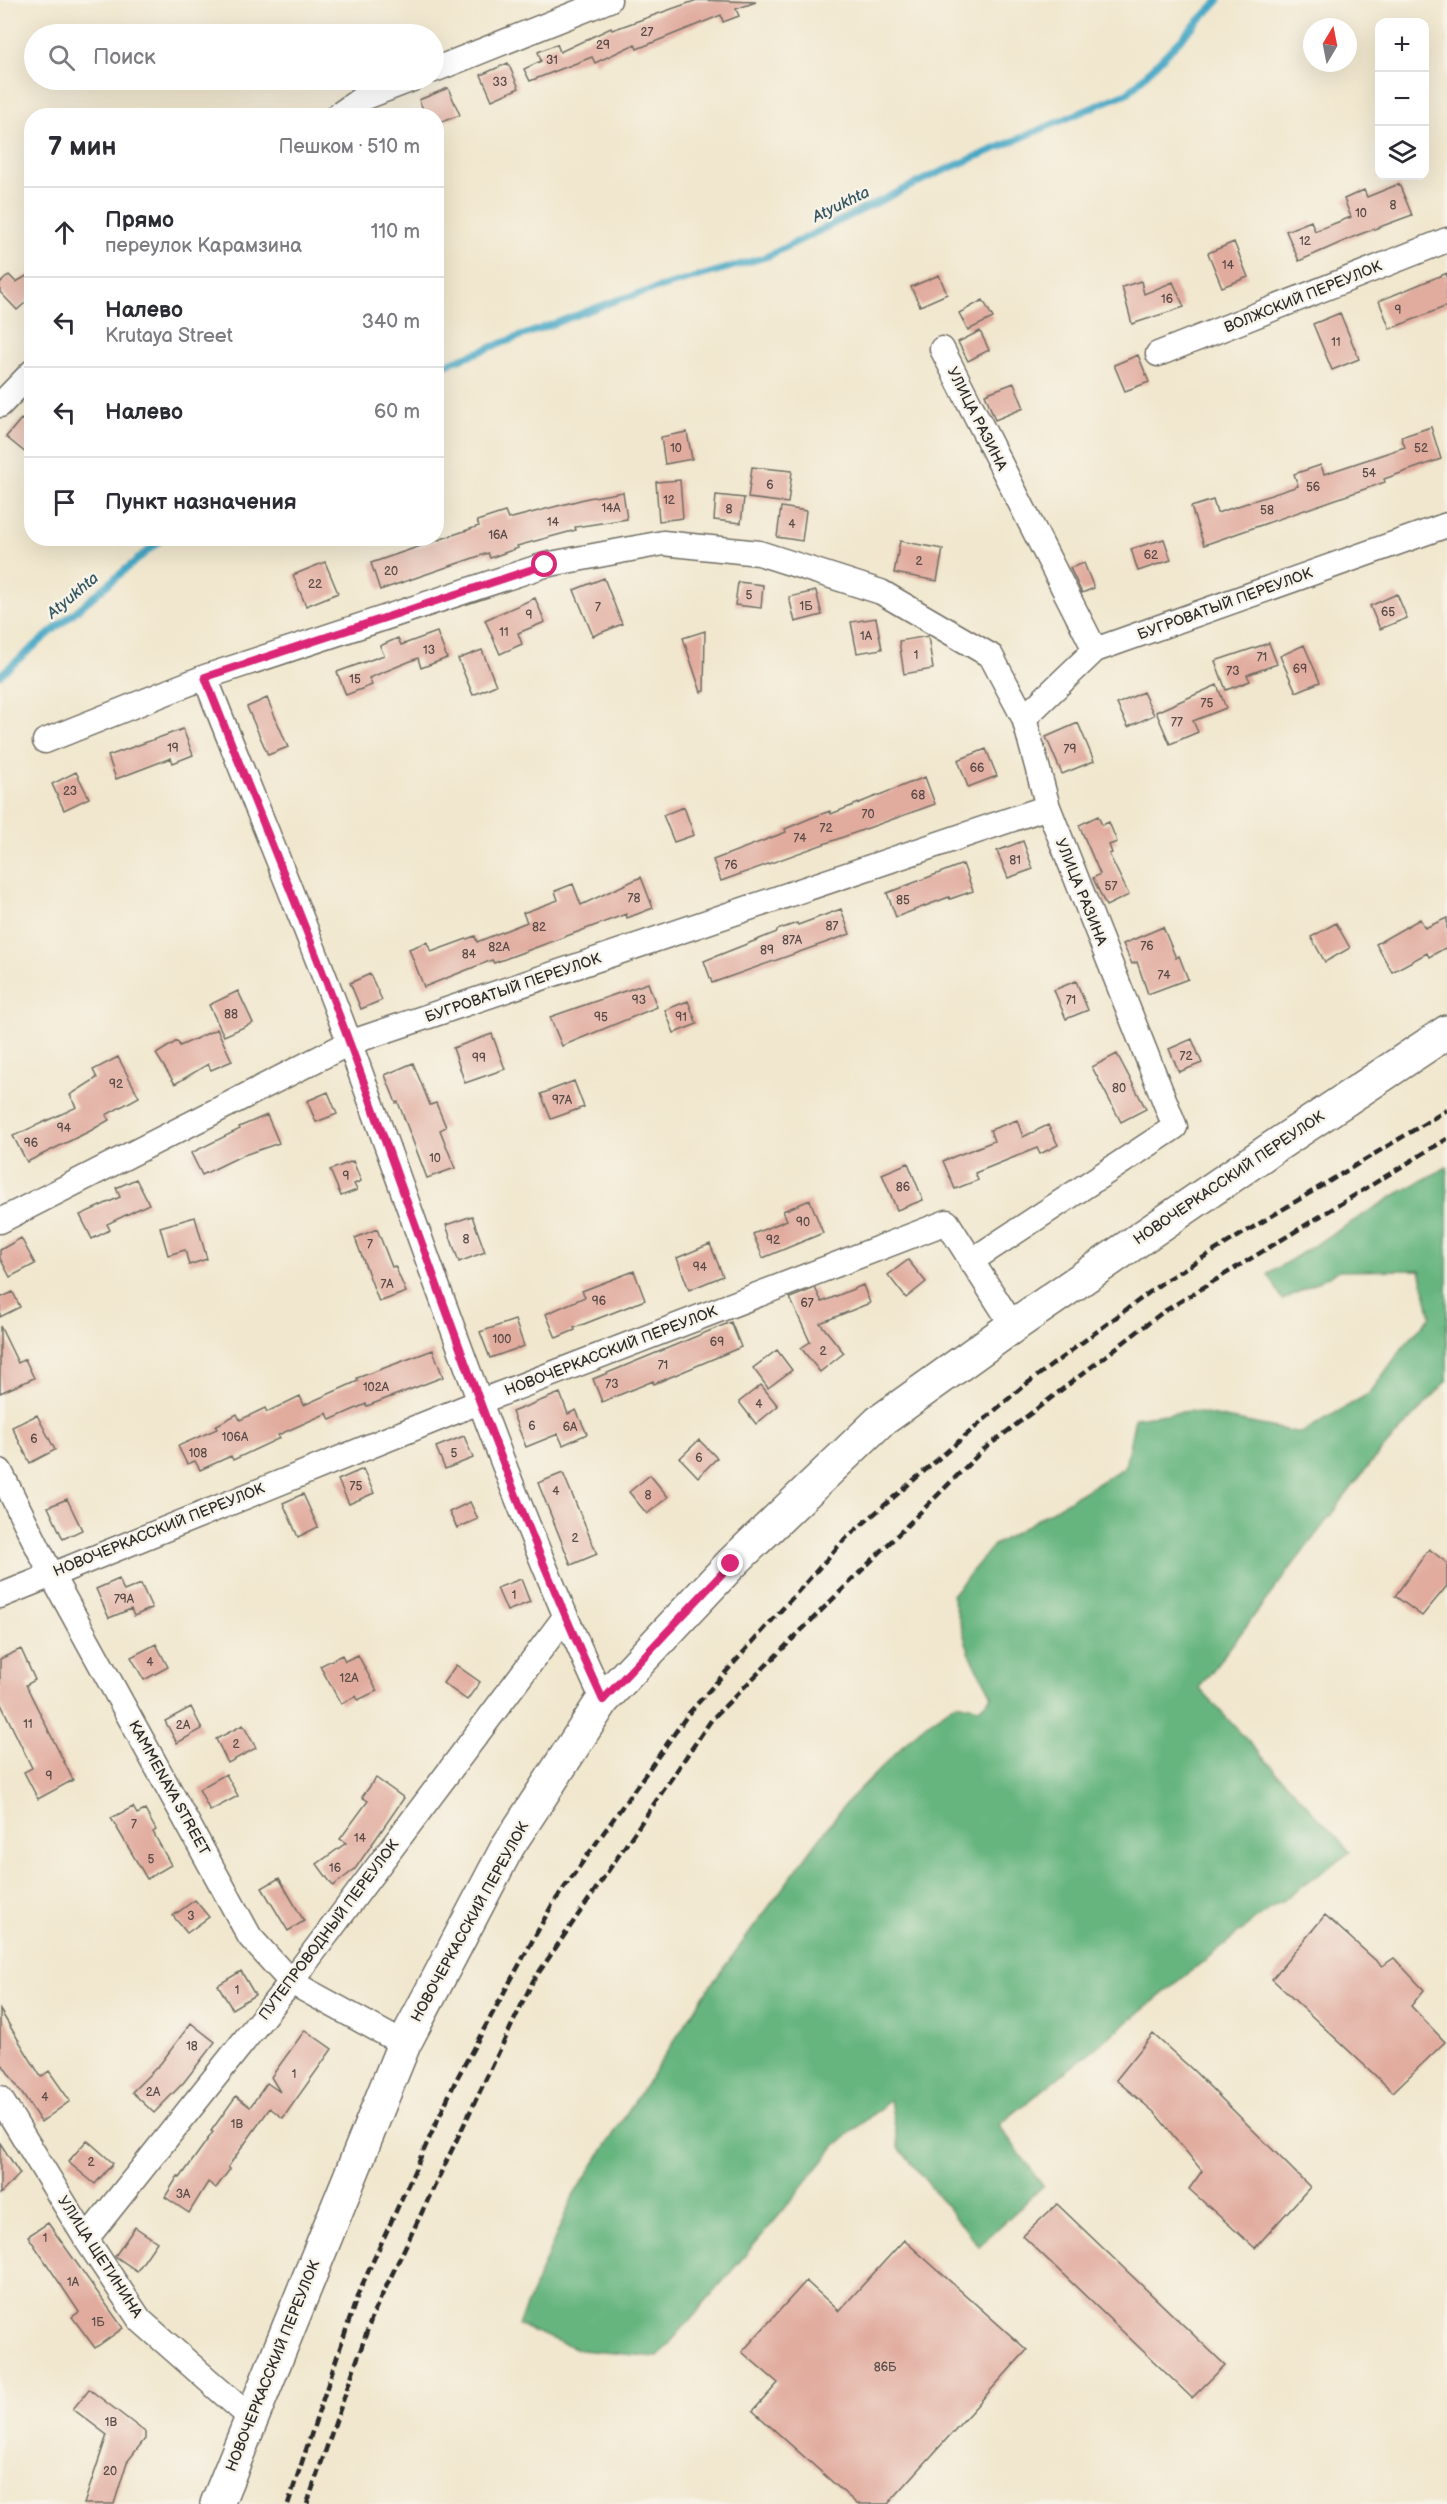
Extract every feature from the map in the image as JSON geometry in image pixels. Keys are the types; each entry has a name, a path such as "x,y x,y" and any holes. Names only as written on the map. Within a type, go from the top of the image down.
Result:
{"main road":[{"name":"НОВОЧЕРКАССКИЙ ПЕРЕУЛОК","path":"217,2504 404,2044 508,1846 603,1700 731,1564 879,1422 1013,1326 1271,1149 1447,1032"}],"street":[{"path":"444,66 609,0"},
{"path":"348,108 361,99 384,90"},
{"name":"ВОЛЖСКИЙ ПЕРЕУЛОК","path":"1158,354 1447,240"},
{"name":"УЛИЦА РАЗИНА","path":"942,349 1095,650"},
{"path":"0,405 24,380"},
{"name":"БУГРОВАТЫЙ ПЕРЕУЛОК","path":"1024,718 1095,650 1447,525"},
{"name":"УЛИЦА РАЗИНА","path":"205,677 545,565 663,543 759,553 881,592 991,656 1024,718 1048,807 1174,1127 971,1261"},
{"path":"45,741 205,677 349,1043 479,1402 565,1617 603,1700"},
{"name":"БУГРОВАТЫЙ ПЕРЕУЛОК","path":"0,1221 349,1043 1048,807"},
{"name":"НОВОЧЕРКАССКИЙ ПЕРЕУЛОК","path":"0,1596 479,1402 946,1222 1013,1326"},
{"name":"KAMMENAYA STREET","path":"0,1471 51,1574 250,1936 291,1982 404,2044"},
{"name":"ПУТЕПРОВОДНЫЙ ПЕРЕУЛОК","path":"86,2239 291,1982 565,1617"},
{"name":"УЛИЦА ЩЕТИНИНА","path":"0,2098 86,2239 140,2320 252,2420"}],"green space":[{"path":"1447,1167 1447,1381 1372,1461 1199,1688 1350,1852 1255,1920 999,2125 1043,2186 979,2246 899,2148 890,2100 835,2146 658,2357 580,2350 518,2325 573,2196 708,1989 845,1804 919,1730 956,1703 979,1708 992,1696 969,1652 952,1595 994,1545 1125,1467 1135,1418 1190,1411 1301,1433 1370,1393 1403,1347 1431,1316 1420,1270 1338,1271 1283,1300 1268,1274 1397,1194"}],"building":[{"path":"697,0 756,2 736,9 739,16 723,22 721,15 637,49 635,44 595,63 592,57 530,81 524,69 541,61 538,52 557,44 560,52 611,28 612,30"},
{"path":"508,63 519,88 492,100 481,75"},
{"path":"448,88 460,115 444,121 444,108 422,108 419,100"},
{"path":"1399,184 1412,215 1358,235 1299,261 1286,231 1311,221 1315,231 1351,217 1344,199 1364,190 1367,197"},
{"path":"1234,242 1248,277 1222,287 1208,253"},
{"path":"1447,273 1447,306 1390,329 1379,301"},
{"path":"9,275 16,282 24,278 24,304 17,310 0,292 0,283"},
{"path":"939,275 947,294 920,306 911,287"},
{"path":"1141,281 1144,294 1173,282 1184,307 1132,324 1122,287"},
{"path":"983,300 993,318 968,330 959,313"},
{"path":"1340,313 1359,359 1332,370 1313,324"},
{"path":"980,331 989,350 968,361 958,342"},
{"path":"1138,355 1149,382 1125,391 1114,365"},
{"path":"1014,383 1024,408 995,420 985,394"},
{"path":"21,419 24,421 24,452 6,437"},
{"path":"1431,427 1441,459 1384,479 1385,482 1204,545 1191,507 1213,500 1217,513 1298,486 1294,474 1321,465 1324,474 1405,447 1401,437"},
{"path":"687,432 692,459 665,464 661,437"},
{"path":"752,467 792,471 788,503 748,498"},
{"path":"680,480 683,518 659,521 656,482"},
{"path":"623,492 627,519 575,527 576,530 517,546 518,548 490,558 488,553 380,590 371,563 421,546 444,546 444,538 479,526 477,521 505,512 508,519 588,498"},
{"path":"716,495 744,498 741,523 714,520"},
{"path":"781,507 806,511 802,541 777,537"},
{"path":"1164,539 1171,560 1138,571 1131,549"},
{"path":"900,541 943,549 937,581 894,573"},
{"path":"325,562 338,593 306,606 293,575"},
{"path":"1084,563 1094,588 1082,593 1070,568"},
{"path":"604,578 622,624 593,636 574,590"},
{"path":"738,582 763,585 761,608 735,605"},
{"path":"816,591 822,615 795,622 789,597"},
{"path":"1397,594 1407,618 1380,629 1370,606"},
{"path":"535,598 545,622 518,633 522,644 500,654 485,620"},
{"path":"876,618 882,649 857,653 851,622"},
{"path":"705,631 704,691 701,692 683,638"},
{"path":"437,632 447,658 421,668 418,658 369,678 372,685 346,695 337,672 384,655 380,646 398,638 401,645"},
{"path":"928,636 933,669 904,674 899,641"},
{"path":"1269,643 1277,664 1247,675 1250,681 1226,690 1215,661"},
{"path":"1304,645 1320,682 1296,692 1280,656"},
{"path":"482,650 496,685 473,695 458,659"},
{"path":"1217,685 1226,708 1193,721 1198,732 1170,744 1156,712"},
{"path":"1143,692 1154,715 1128,727 1117,704"},
{"path":"267,698 288,747 268,755 247,707"},
{"path":"1078,723 1094,761 1062,774 1046,737"},
{"path":"183,729 193,755 173,763 171,758 116,779 108,756"},
{"path":"986,749 997,776 968,787 958,760"},
{"path":"76,772 89,798 64,810 52,784"},
{"path":"925,777 935,804 721,881 713,860 786,832 785,829 811,818 830,811 831,814"},
{"path":"684,807 694,835 674,842 663,815"},
{"path":"1098,816 1102,825 1109,822 1117,842 1109,845 1112,853 1109,854 1129,895 1106,906 1093,878 1100,874 1079,825"},
{"path":"1023,841 1033,869 1008,878 997,851"},
{"path":"963,864 973,891 950,899 949,897 896,917 887,893"},
{"path":"641,877 653,908 627,918 626,914 494,963 492,960 424,987 409,949 427,942 431,952 475,936 477,942 527,922 523,913 558,900 555,891 573,884 581,905"},
{"path":"841,909 850,934 712,983 704,961 777,932 777,930"},
{"path":"1447,918 1447,947 1429,957 1427,953 1392,972 1376,944 1420,919 1425,928"},
{"path":"1336,923 1350,948 1325,962 1311,937"},
{"path":"1163,927 1176,958 1179,956 1188,979 1148,994 1137,962 1132,964 1123,944"},
{"path":"370,974 382,1000 361,1009 350,983"},
{"path":"1076,981 1088,1010 1066,1019 1054,990"},
{"path":"648,983 657,1007 562,1046 550,1017"},
{"path":"238,991 253,1023 224,1036 209,1005"},
{"path":"688,1001 697,1024 674,1033 665,1010"},
{"path":"217,1029 232,1061 211,1070 208,1064 175,1084 156,1054 177,1041 180,1046"},
{"path":"492,1034 505,1069 465,1083 453,1048"},
{"path":"1192,1039 1202,1063 1179,1072 1169,1049"},
{"path":"1117,1054 1146,1109 1121,1122 1092,1067"},
{"path":"118,1057 139,1097 106,1115 109,1120 27,1162 13,1136 77,1107 70,1095 97,1078 93,1070"},
{"path":"413,1063 430,1105 436,1103 446,1127 440,1130 455,1168 427,1178 398,1102 396,1103 385,1075"},
{"path":"574,1081 584,1107 551,1119 541,1094"},
{"path":"328,1092 337,1114 316,1122 307,1101"},
{"path":"267,1115 279,1143 241,1156 202,1175 191,1153"},
{"path":"1017,1120 1023,1137 1048,1125 1058,1145 1040,1154 1037,1148 975,1173 978,1180 955,1189 943,1161 994,1141 990,1130"},
{"path":"353,1161 361,1181 354,1184 357,1190 341,1196 330,1170"},
{"path":"908,1163 923,1200 897,1210 882,1174"},
{"path":"136,1179 149,1204 107,1224 110,1230 92,1239 80,1215 120,1197 116,1188"},
{"path":"810,1200 823,1233 763,1258 753,1234 787,1220 783,1211"},
{"path":"472,1216 485,1252 459,1262 446,1225"},
{"path":"195,1217 207,1259 189,1265 185,1250 168,1255 160,1227"},
{"path":"377,1229 392,1267 395,1266 406,1292 379,1302 355,1238"},
{"path":"21,1238 35,1264 10,1277 0,1258 0,1250"},
{"path":"710,1244 723,1276 689,1290 677,1258"},
{"path":"908,1260 926,1282 906,1298 888,1275"},
{"path":"634,1271 645,1300 574,1328 575,1330 556,1338 546,1314 585,1297 582,1291"},
{"path":"863,1285 870,1303 820,1323 844,1353 820,1372 801,1348 810,1342 790,1298 815,1288 822,1302"},
{"path":"13,1292 20,1307 0,1317 0,1298"},
{"path":"515,1320 524,1346 490,1358 480,1332"},
{"path":"731,1322 741,1347 654,1384 653,1381 602,1402 593,1379"},
{"path":"0,1326 18,1363 25,1359 34,1378 0,1393"},
{"path":"433,1350 443,1377 367,1406 366,1404 330,1420 327,1413 278,1435 280,1438 233,1460 231,1456 200,1470 195,1461 187,1464 178,1446 217,1429 215,1426 237,1414 240,1420 265,1408 267,1412 300,1396 304,1405 358,1381 357,1378"},
{"path":"777,1350 792,1370 768,1388 753,1368"},
{"path":"761,1385 778,1406 756,1424 739,1402"},
{"path":"560,1393 568,1414 576,1410 587,1434 563,1445 558,1434 526,1447 512,1412"},
{"path":"37,1415 55,1450 30,1463 12,1427"},
{"path":"464,1436 473,1458 445,1469 436,1447"},
{"path":"699,1440 717,1458 698,1477 680,1458"},
{"path":"363,1469 374,1493 349,1504 338,1480"},
{"path":"563,1473 597,1554 571,1565 538,1483"},
{"path":"650,1475 668,1497 647,1514 629,1492"},
{"path":"303,1494 318,1527 298,1537 283,1503"},
{"path":"67,1499 82,1530 63,1539 48,1507"},
{"path":"470,1502 478,1519 457,1528 449,1512"},
{"path":"1429,1549 1447,1563 1447,1586 1422,1616 1395,1596"},
{"path":"119,1579 124,1591 141,1584 152,1608 134,1616 131,1609 109,1618 96,1589"},
{"path":"521,1579 530,1602 507,1611 497,1588"},
{"path":"156,1644 168,1667 144,1680 131,1657"},
{"path":"21,1649 35,1680 26,1685 73,1780 38,1799 24,1772 32,1768 0,1702 0,1659"},
{"path":"342,1655 345,1661 358,1655 377,1691 358,1700 356,1696 341,1704 320,1666"},
{"path":"456,1665 480,1682 467,1700 443,1683"},
{"path":"191,1707 202,1729 177,1743 165,1721"},
{"path":"243,1725 256,1748 228,1763 216,1739"},
{"path":"226,1774 238,1796 210,1811 199,1789"},
{"path":"376,1778 404,1798 355,1869 333,1886 317,1864 346,1843 340,1839 368,1801 362,1797"},
{"path":"133,1807 137,1814 145,1810 156,1830 153,1832 171,1865 147,1879 111,1818"},
{"path":"279,1878 304,1921 288,1931 262,1888"},
{"path":"195,1900 209,1917 187,1933 173,1916"},
{"path":"1325,1915 1382,1966 1394,1958 1424,1990 1411,2006 1445,2042 1393,2092 1272,1979"},
{"path":"241,1971 255,1995 232,2009 218,1985"},
{"path":"0,2010 41,2077 49,2071 70,2101 41,2122 0,2061"},
{"path":"191,2023 215,2042 184,2082 154,2113 132,2092 161,2063"},
{"path":"305,2030 332,2049 283,2118 270,2108 228,2167 230,2169 216,2188 208,2182 189,2213 165,2197 178,2176 180,2178 213,2132 211,2131 236,2096 250,2107 267,2083 280,2092 271,2077"},
{"path":"1153,2034 1194,2071 1310,2187 1255,2248 1189,2189 1202,2171 1155,2113 1116,2080"},
{"path":"87,2140 113,2163 95,2184 68,2162"},
{"path":"0,2143 20,2174 0,2194"},
{"path":"1057,2204 1225,2365 1192,2398 1023,2236"},
{"path":"48,2223 123,2328 95,2348 72,2317 79,2312 28,2236"},
{"path":"135,2227 157,2242 137,2271 115,2256"},
{"path":"904,2240 1027,2350 888,2504 857,2504 753,2411 778,2383 742,2352 806,2281 839,2311"},
{"path":"89,2389 145,2432 145,2439 127,2462 114,2504 84,2504 107,2435 73,2409"}],"waterway":[{"name":"Atyukhta","path":"444,365 617,300 766,257 931,176 1129,92 1219,0"},
{"name":"Atyukhta","path":"0,675 153,546"}],"railway":[{"path":"288,2504 358,2294 456,2080 552,1905 689,1713 845,1539 1021,1388 1166,1280 1447,1110"},
{"path":"307,2504 373,2314 533,1981 712,1719 983,1450 1163,1312 1447,1139"}],"route":[{"path":"545,565 205,677 349,1043 479,1402 565,1617 603,1700 731,1564"}]}
